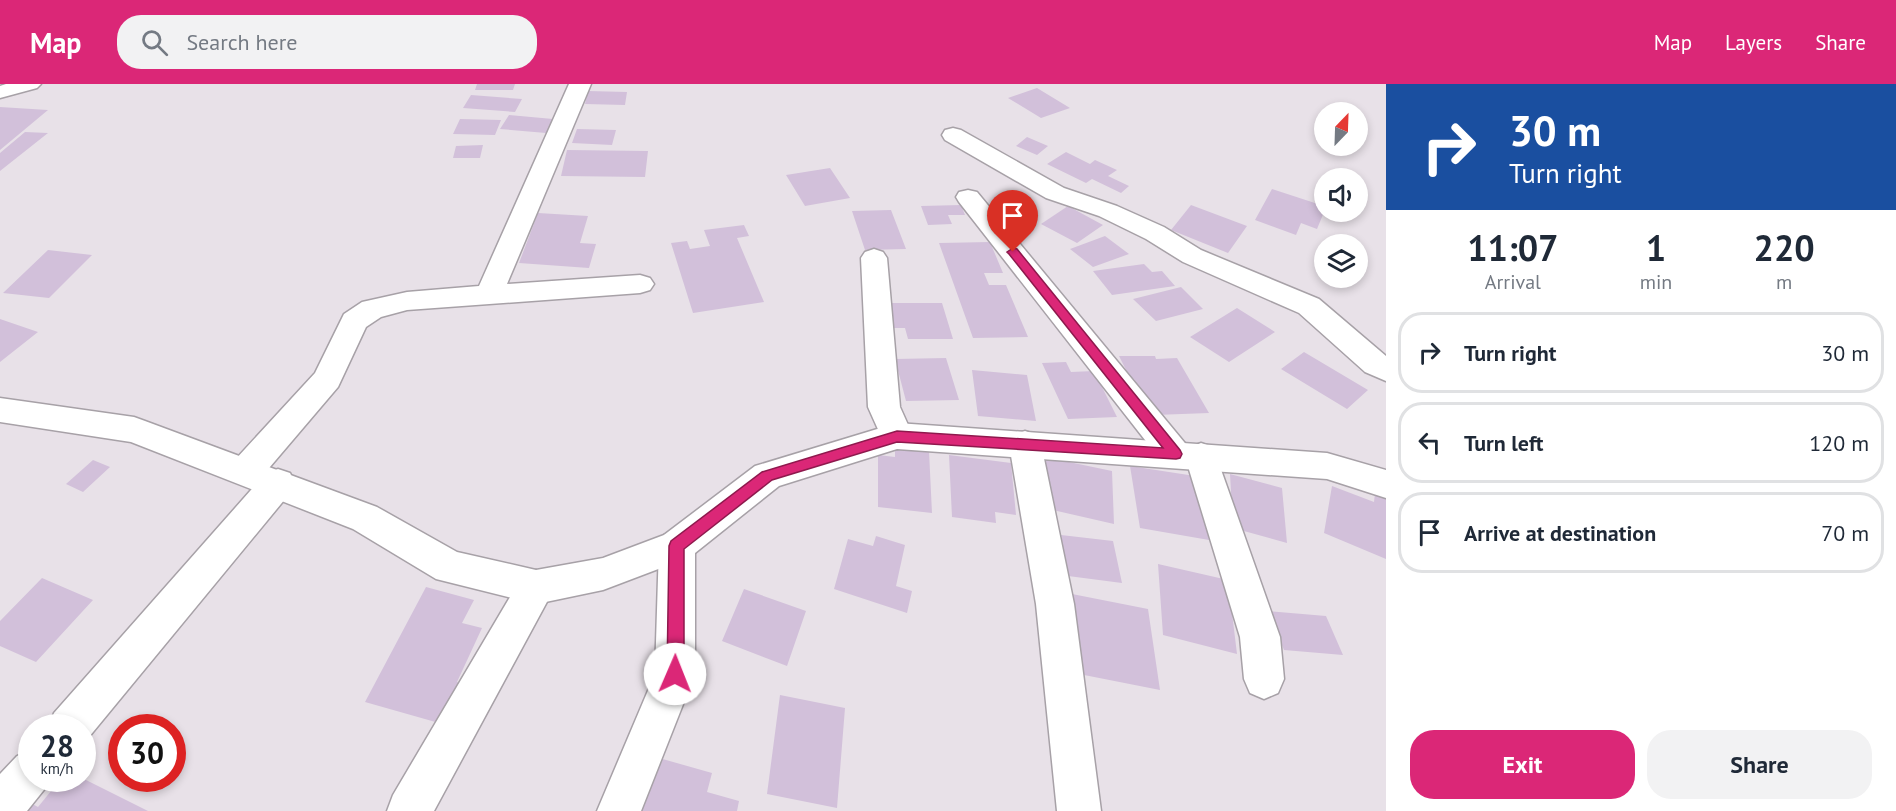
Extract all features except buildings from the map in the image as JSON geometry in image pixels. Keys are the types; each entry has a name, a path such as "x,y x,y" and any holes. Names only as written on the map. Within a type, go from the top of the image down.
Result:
{"street":[{"path":"0,92 30,84"},
{"path":"489,295 580,84"},
{"path":"953,135 1055,193 1108,211 1155,233 1192,256 1309,306 1386,370"},
{"path":"968,197 1188,455 1260,637 1264,679"},
{"path":"874,258 884,407 897,436"},
{"path":"80,714 262,477 327,379 354,321 372,309 407,301 640,284"},
{"path":"0,410 134,430 365,518 449,567 536,587 603,574 677,546 767,476 897,436 1327,466 1386,484"},
{"path":"1025,444 1055,604 1079,811"},
{"path":"619,811 675,674 677,546"},
{"path":"409,811 536,587"},
{"path":"0,808 18,787"}],"route":[{"path":"675,674 677,546 767,476 897,436 1176,454 1013,252"}]}
